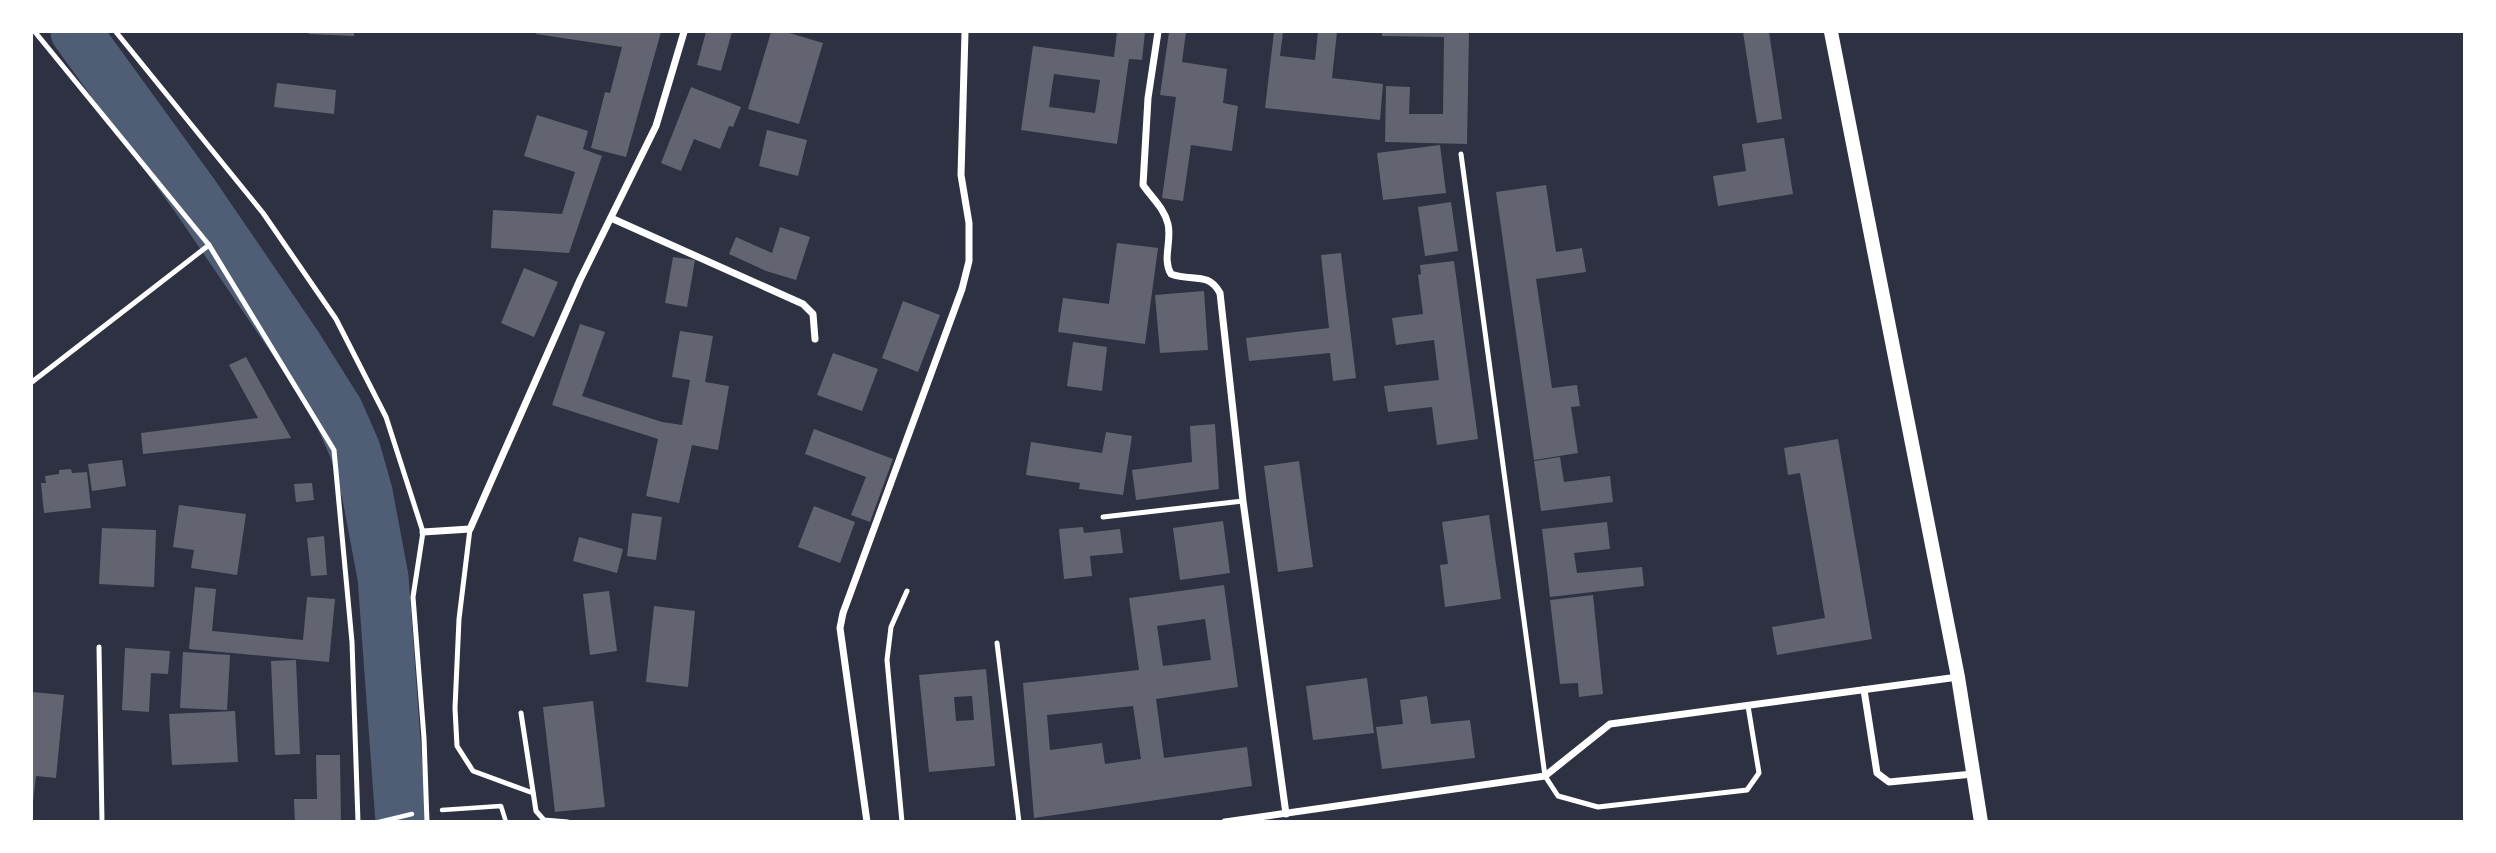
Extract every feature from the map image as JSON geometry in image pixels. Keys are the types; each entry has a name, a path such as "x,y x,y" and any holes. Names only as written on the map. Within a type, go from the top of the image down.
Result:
{"main road":[{"path":"1831,32 1958,677 1981,821"}],"street":[{"path":"423,532 470,529 568,306 656,126 684,32"},
{"path":"867,821 841,628 843,613 969,261 969,223 961,175 965,32"},
{"path":"1158,32 1148,98 1143,185 1163,209 1169,226 1167,267 1171,275 1209,279 1220,293 1244,501 1286,814"},
{"path":"611,218 803,303 813,314 815,339"},
{"path":"1225,821 1545,776 1610,724 1958,677"},
{"path":"1864,690 1877,773 1889,782 1973,774"}],"lane":[{"path":"36,32 209,245 334,450 352,642 358,821"},
{"path":"116,32 263,213 336,319 386,417 423,532 413,597 425,738 427,821"},
{"path":"1461,154 1545,776 1558,796 1598,807 1747,790 1759,772 1748,706"},
{"path":"32,382 209,245"},
{"path":"1103,517 1244,501"},
{"path":"470,529 459,619 455,708 457,746 472,771 533,793"},
{"path":"902,821 887,660 891,626 907,591"},
{"path":"997,643 1019,821"},
{"path":"99,647 102,821"},
{"path":"521,713 536,811 544,820 568,821"}],"path":[{"path":"379,821 426,811 500,806 506,821"}],"building":[{"path":"354,32 354,36 309,34"},
{"path":"661,32 626,157 591,148 605,92 610,93 622,47 536,34"},
{"path":"706,32 732,32 721,71 697,65"},
{"path":"771,32 786,32 823,43 799,124 748,109"},
{"path":"1117,32 1145,32 1142,60 1129,59 1117,144 1021,130 1033,46 1114,57","holes":["1054,74 1100,80 1095,113 1049,107"]},
{"path":"1169,32 1186,32 1182,62 1227,69 1223,103 1238,106 1232,151 1191,145 1183,201 1162,198 1176,97 1160,95"},
{"path":"1274,32 1283,32 1280,56 1315,60 1318,32 1337,32 1332,78 1383,84 1380,120 1265,108"},
{"path":"1382,32 1469,32 1467,144 1385,142 1386,86 1410,87 1409,114 1443,114 1444,37 1382,36"},
{"path":"1743,32 1769,32 1782,119 1757,123"},
{"path":"277,83 336,90 334,114 274,107"},
{"path":"691,87 741,107 733,127 729,126 720,149 694,139 681,171 661,163"},
{"path":"537,115 588,131 583,149 602,156 569,253 491,248 493,210 562,214 575,172 524,156"},
{"path":"767,130 807,140 798,176 759,166"},
{"path":"1784,138 1793,194 1718,206 1713,176 1746,171 1742,144"},
{"path":"1440,145 1446,193 1383,200 1377,153"},
{"path":"1546,185 1556,252 1582,248 1586,272 1536,279 1552,388 1577,385 1580,406 1571,407 1578,453 1534,460 1496,192"},
{"path":"1451,202 1458,251 1425,256 1418,207"},
{"path":"780,227 810,237 796,280 766,271 729,254 736,237 772,253"},
{"path":"1117,243 1158,248 1145,344 1058,332 1063,298 1109,304"},
{"path":"1341,253 1356,378 1333,381 1330,353 1249,361 1246,338 1329,328 1321,255"},
{"path":"673,257 695,260 687,307 665,303"},
{"path":"1454,261 1478,439 1437,445 1432,407 1388,412 1384,386 1439,380 1434,340 1396,345 1392,318 1423,314 1418,275 1421,274 1420,265"},
{"path":"524,268 558,282 534,337 501,323"},
{"path":"1204,291 1208,350 1160,353 1155,295"},
{"path":"903,301 940,315 918,372 882,358"},
{"path":"580,324 605,332 582,396 662,422 682,425 690,380 672,377 680,331 713,336 705,382 729,386 718,450 692,445 679,503 646,496 658,439 552,405"},
{"path":"1073,342 1107,347 1102,391 1067,386"},
{"path":"833,353 878,369 862,411 817,395"},
{"path":"246,357 291,438 143,454 141,433 258,418 229,365"},
{"path":"1215,424 1219,489 1136,500 1132,470 1192,462 1190,426"},
{"path":"814,429 893,459 870,522 851,515 866,477 805,454"},
{"path":"1106,432 1132,436 1123,495 1079,489 1080,483 1026,475 1031,442 1102,453"},
{"path":"1838,439 1872,639 1777,655 1772,627 1825,618 1800,473 1788,475 1784,448"},
{"path":"1560,457 1564,482 1610,476 1613,502 1541,511 1534,461"},
{"path":"122,460 126,486 92,491 88,464"},
{"path":"1299,461 1313,567 1278,572 1264,466"},
{"path":"71,469 72,473 87,472 91,508 44,513 41,483 46,483 45,476 59,474 59,470"},
{"path":"312,483 314,500 296,502 294,484"},
{"path":"179,505 246,514 237,575 191,568 194,550 173,547"},
{"path":"814,506 855,522 840,563 798,547"},
{"path":"632,513 662,517 656,560 627,556"},
{"path":"1489,515 1501,599 1445,607 1440,565 1448,564 1442,522"},
{"path":"1223,521 1230,573 1180,580 1173,528"},
{"path":"1607,522 1610,549 1574,553 1577,573 1642,567 1644,586 1550,597 1542,529"},
{"path":"1083,527 1084,533 1120,529 1123,553 1090,556 1092,576 1064,579 1059,529"},
{"path":"102,528 156,530 154,587 99,584"},
{"path":"324,536 327,575 311,576 307,538"},
{"path":"579,537 623,549 617,573 573,561"},
{"path":"1224,585 1238,687 1156,699 1164,758 1247,747 1252,786 1034,818 1023,683 1139,670 1129,598","holes":["1205,619 1211,660 1163,666 1157,626","1133,706 1141,759 1105,764 1102,743 1050,750 1047,715"]},
{"path":"195,587 216,589 212,631 303,640 307,597 335,599 329,662 189,649"},
{"path":"609,591 617,651 590,655 583,594"},
{"path":"1593,595 1603,694 1579,697 1578,683 1560,684 1550,600"},
{"path":"654,606 695,611 688,687 646,682"},
{"path":"125,648 170,651 168,674 151,673 149,712 122,710"},
{"path":"183,652 230,655 227,710 180,708"},
{"path":"296,660 300,754 275,755 271,661"},
{"path":"986,669 995,766 929,772 919,675","holes":["972,696 974,720 956,721 954,697"]},
{"path":"1367,678 1374,733 1313,740 1306,686"},
{"path":"32,692 64,695 56,778 36,776 33,802 32,802"},
{"path":"1427,696 1431,724 1470,720 1475,758 1382,769 1376,727 1403,724 1400,700"},
{"path":"593,701 605,807 555,812 543,707"},
{"path":"235,711 238,762 172,765 169,714"},
{"path":"316,755 340,755 341,822 295,822 294,799 317,799"}],"waterway":[{"path":"76,32 195,196 296,344 338,411 355,450 367,492 383,577 401,822"}]}
